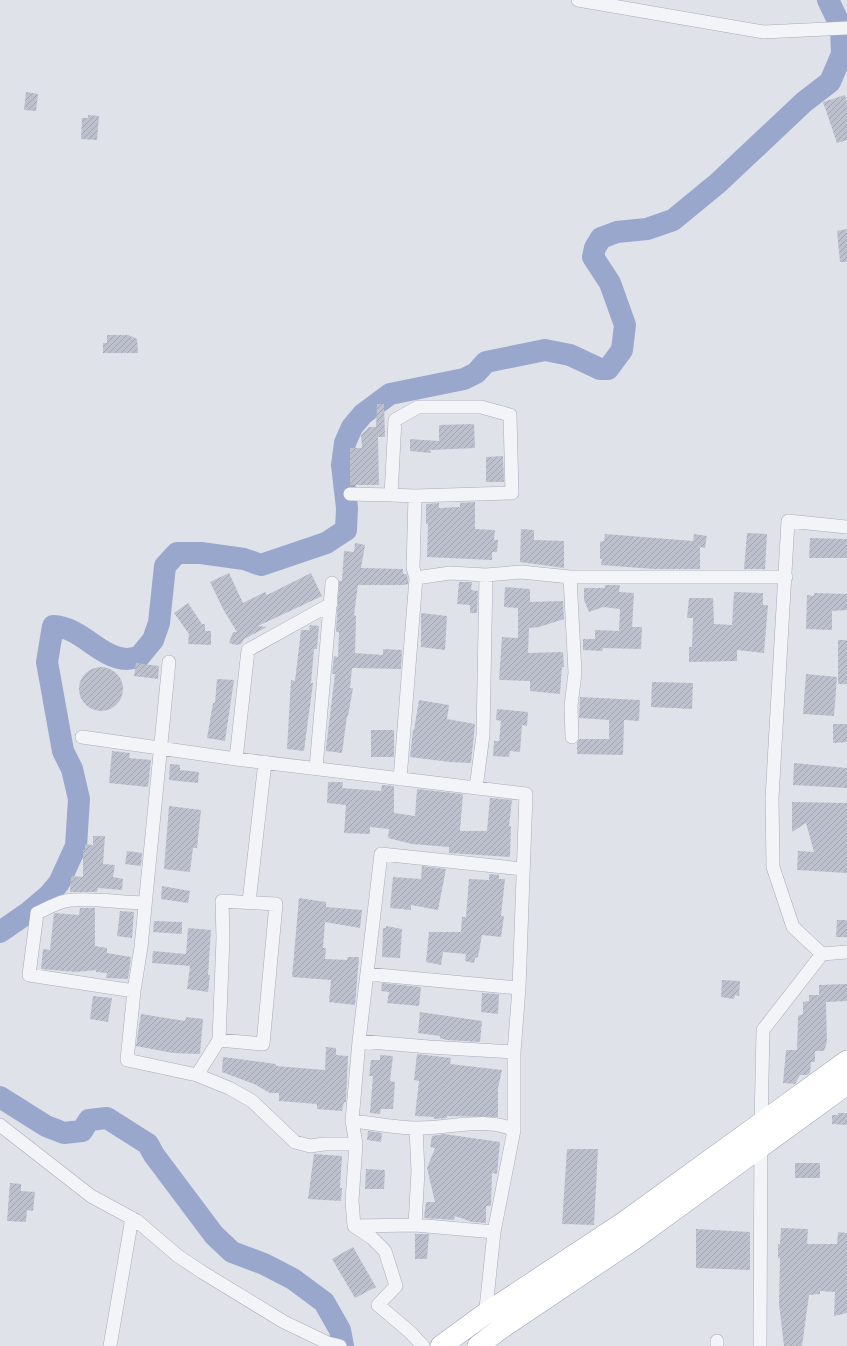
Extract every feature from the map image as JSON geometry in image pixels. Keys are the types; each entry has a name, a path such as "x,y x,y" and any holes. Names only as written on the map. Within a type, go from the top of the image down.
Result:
{"main road":[{"path":"441,1346 485,1314 623,1224 847,1062"},
{"path":"481,1344 634,1239 847,1084"}],"street":[{"path":"578,0 764,32 847,28"},
{"path":"350,494 391,494 414,496 512,493 510,415 481,407 418,408 395,420 391,494"},
{"path":"400,778 416,578 413,568 414,496"},
{"path":"847,527 788,521 786,577 772,798 773,867 793,927 822,954 847,952"},
{"path":"416,578 450,573 486,576 521,572 570,577 786,577"},
{"path":"476,788 483,735 486,576"},
{"path":"570,577 575,673 571,706 572,737"},
{"path":"316,768 332,583"},
{"path":"236,759 248,650 331,604"},
{"path":"168,662 145,903 126,1060 197,1075 229,1088 252,1101 295,1142 310,1146 324,1144 356,1144"},
{"path":"82,737 236,759 526,794 519,988 514,1052 514,1130 494,1232 481,1344"},
{"path":"249,902 265,762"},
{"path":"354,1226 352,1201 356,1144 352,1121 359,1041 381,854 523,869"},
{"path":"134,991 29,975 37,913 64,901 91,899 145,903"},
{"path":"197,1075 218,1040 223,938 222,901 276,904 263,1044 218,1040"},
{"path":"760,1346 763,1030 822,954"},
{"path":"367,974 519,988"},
{"path":"359,1041 429,1048 514,1052"},
{"path":"352,1121 416,1128 479,1124 504,1125 514,1130"},
{"path":"0,1125 92,1196 132,1218 178,1256 202,1272 284,1322 334,1344"},
{"path":"415,1225 418,1171 416,1128"},
{"path":"110,1346 132,1218"},
{"path":"354,1226 415,1225 494,1232"},
{"path":"354,1226 372,1238 385,1251 394,1279 396,1286 378,1305 410,1332 423,1346"}],"building":[{"path":"26,92 38,94 36,111 24,110"},
{"path":"845,95 847,102 847,140 837,143 823,102"},
{"path":"88,115 99,116 97,140 81,139 82,118 88,118"},
{"path":"847,229 847,262 840,262 837,231"},
{"path":"107,335 128,335 137,339 138,353 103,353 103,343 107,343"},
{"path":"377,404 384,404 385,437 378,437 379,485 350,485 350,448 362,448 361,435 369,427 376,427"},
{"path":"474,424 475,448 430,450 431,453 410,451 410,439 439,441 439,425"},
{"path":"503,456 504,482 486,482 486,457"},
{"path":"475,502 475,529 495,530 494,540 498,540 497,552 492,552 492,560 427,557 428,524 426,524 426,504 439,503 439,508 460,507 460,503"},
{"path":"521,529 534,530 534,540 564,541 564,568 520,562"},
{"path":"747,533 767,534 765,569 744,569"},
{"path":"605,534 693,541 694,534 707,536 705,548 700,547 700,569 654,569 601,565 602,559 600,559 600,542 604,541"},
{"path":"810,538 847,539 847,558 809,558"},
{"path":"355,543 365,545 361,568 403,569 403,574 407,574 408,584 358,585 354,615 356,616 355,653 383,655 383,649 402,650 401,669 352,668 350,688 353,688 347,716 342,753 326,751 326,748 335,674 332,674 334,656 338,657 339,632 336,632 339,581 342,581 344,551 354,552"},
{"path":"229,573 243,603 265,592 267,595 311,573 322,596 258,626 267,627 244,639 241,644 236,645 229,643 233,632 237,632 223,609 210,582"},
{"path":"459,582 472,582 471,590 478,591 477,613 470,613 470,605 457,604"},
{"path":"605,585 620,585 619,592 634,593 632,627 642,627 641,649 603,648 602,651 583,650 583,639 595,639 595,630 619,631 620,609 603,607 589,612 584,600 584,588 605,588"},
{"path":"505,587 530,589 530,602 563,601 564,619 539,627 529,628 528,653 563,652 564,667 562,667 560,694 530,691 530,681 499,680 502,637 518,638 518,608 504,607"},
{"path":"734,592 763,593 763,605 768,605 764,653 737,650 737,661 689,662 689,647 692,647 693,618 687,618 689,598 713,598 714,624 732,625"},
{"path":"814,593 847,594 847,610 832,611 832,630 806,629 807,595 814,596"},
{"path":"188,603 202,624 205,624 205,631 211,631 211,645 188,644 189,634 174,613"},
{"path":"421,613 447,616 445,650 421,647"},
{"path":"310,625 319,626 317,649 314,649 311,683 313,683 304,751 287,749 291,680 295,681 301,630 309,630"},
{"path":"838,640 847,640 847,684 838,684"},
{"path":"136,663 159,666 158,679 134,676"},
{"path":"101,667 113,671 119,677 123,689 119,701 113,707 101,711 89,707 83,701 79,689 83,677 89,671"},
{"path":"806,674 837,677 834,716 803,714"},
{"path":"217,679 234,680 225,741 207,738 213,703 215,703"},
{"path":"652,682 693,683 692,709 651,707"},
{"path":"580,697 640,700 639,721 624,720 623,755 577,754 577,743 580,739 609,739 609,720 579,718"},
{"path":"419,700 449,705 447,719 475,724 471,763 410,757 413,730"},
{"path":"497,709 528,712 527,726 522,725 520,752 510,751 509,757 493,756 494,741 499,741 501,721 496,720"},
{"path":"833,724 847,724 847,742 833,743"},
{"path":"371,730 394,730 394,757 371,757"},
{"path":"112,751 130,753 129,758 151,760 148,787 109,783"},
{"path":"794,763 847,768 847,788 793,785"},
{"path":"170,764 180,765 180,770 199,772 198,783 169,780"},
{"path":"328,782 343,782 342,788 381,791 382,785 394,786 394,813 415,816 417,789 463,794 460,831 487,831 490,798 512,800 509,826 511,826 510,857 449,853 449,847 412,844 388,838 389,829 370,827 370,834 344,833 346,805 327,803"},
{"path":"792,802 847,803 847,873 797,870 798,851 814,852 806,823 792,832"},
{"path":"169,806 201,810 197,848 193,848 190,872 164,869"},
{"path":"93,836 105,836 103,864 115,865 113,877 123,879 122,890 98,888 97,892 70,892 71,876 83,877 83,850 85,850 85,844 93,845"},
{"path":"127,851 142,853 141,866 125,864"},
{"path":"422,866 446,869 438,910 411,905 411,910 390,908 393,877 421,879"},
{"path":"489,874 499,875 499,879 505,879 501,916 504,916 501,937 482,935 478,957 475,958 474,963 465,961 466,954 443,952 441,965 426,962 429,932 461,932 462,917 466,917 469,879 489,880"},
{"path":"162,886 190,891 188,903 161,899"},
{"path":"299,898 326,902 326,907 362,910 360,928 325,922 323,948 326,948 325,959 347,960 348,957 359,957 355,1005 329,1002 331,980 292,977"},
{"path":"80,908 95,908 95,946 107,948 107,953 131,957 128,979 106,978 107,973 96,972 96,970 76,972 41,969 43,949 50,950 54,913 79,915"},
{"path":"120,911 134,912 132,938 117,936"},
{"path":"837,920 847,920 847,937 836,937"},
{"path":"154,921 182,922 182,934 153,932"},
{"path":"386,926 402,929 400,958 382,957 383,928 386,928"},
{"path":"188,928 211,930 208,992 187,989 190,966 152,963 153,951 186,954"},
{"path":"722,980 740,981 739,996 735,995 734,999 721,997"},
{"path":"382,983 421,987 419,1006 387,1003 389,992 381,991"},
{"path":"847,984 847,1001 826,1002 827,1042 824,1051 815,1051 815,1062 811,1062 810,1073 807,1075 800,1075 795,1084 783,1083 786,1050 797,1050 798,1016 803,1014 803,1002 809,1001 809,995 819,995 819,985"},
{"path":"482,993 499,994 498,1014 481,1012"},
{"path":"93,996 112,998 108,1022 90,1019"},
{"path":"420,1012 482,1021 480,1042 447,1040 440,1038 440,1036 418,1033"},
{"path":"141,1014 185,1021 186,1017 203,1019 200,1054 173,1053 136,1046"},
{"path":"326,1047 336,1048 336,1055 348,1056 346,1102 344,1102 342,1111 317,1109 317,1104 279,1101 279,1093 270,1093 254,1084 222,1072 223,1057 276,1064 276,1066 325,1070"},
{"path":"417,1054 451,1058 450,1064 502,1070 498,1088 498,1117 447,1116 447,1118 434,1119 434,1117 415,1116 419,1081 414,1080"},
{"path":"380,1055 393,1056 390,1081 395,1082 393,1109 381,1109 380,1114 370,1113 373,1076 369,1076 371,1060 380,1060"},
{"path":"838,1113 847,1113 847,1125 832,1124 832,1115 838,1115"},
{"path":"368,1131 382,1133 381,1142 367,1140"},
{"path":"444,1134 500,1142 497,1174 492,1173 491,1206 486,1206 486,1223 472,1222 455,1216 454,1220 424,1218 426,1202 435,1202 427,1168 435,1148 430,1147 432,1136"},
{"path":"567,1149 598,1149 594,1225 562,1224"},
{"path":"314,1154 342,1156 340,1188 342,1188 341,1201 308,1199"},
{"path":"795,1163 820,1163 820,1178 795,1178"},
{"path":"366,1169 385,1170 384,1189 365,1189"},
{"path":"10,1183 21,1184 21,1191 35,1192 33,1211 27,1210 26,1222 7,1221"},
{"path":"781,1228 808,1229 807,1244 837,1244 838,1232 847,1233 847,1313 834,1316 835,1292 820,1291 820,1294 809,1295 802,1346 784,1346 779,1304 780,1258 778,1258 778,1244 780,1244"},
{"path":"696,1229 750,1232 750,1270 696,1268"},
{"path":"415,1234 429,1234 427,1259 415,1259"},
{"path":"353,1247 376,1287 355,1298 332,1259"}],"waterway":[{"path":"0,932 29,912 48,896 59,883 76,846 79,799 72,769 63,751 47,662 53,626 73,631 108,654 127,659 139,657 153,640 159,623 165,566 177,553 201,553 244,559 261,565 326,543 346,530 347,508 342,465 345,443 352,427 363,414 390,394 464,379 476,373 486,362 545,350 570,355 600,369 608,369 622,350 625,325 610,283 593,257 595,248 601,238 617,232 647,229 673,220 718,183 804,102 830,82 842,54 841,27 828,0"},
{"path":"0,1097 46,1126 64,1133 82,1131 89,1120 107,1118 148,1144 154,1155 214,1235 232,1252 264,1264 293,1279 324,1302 340,1330 343,1346"}]}
